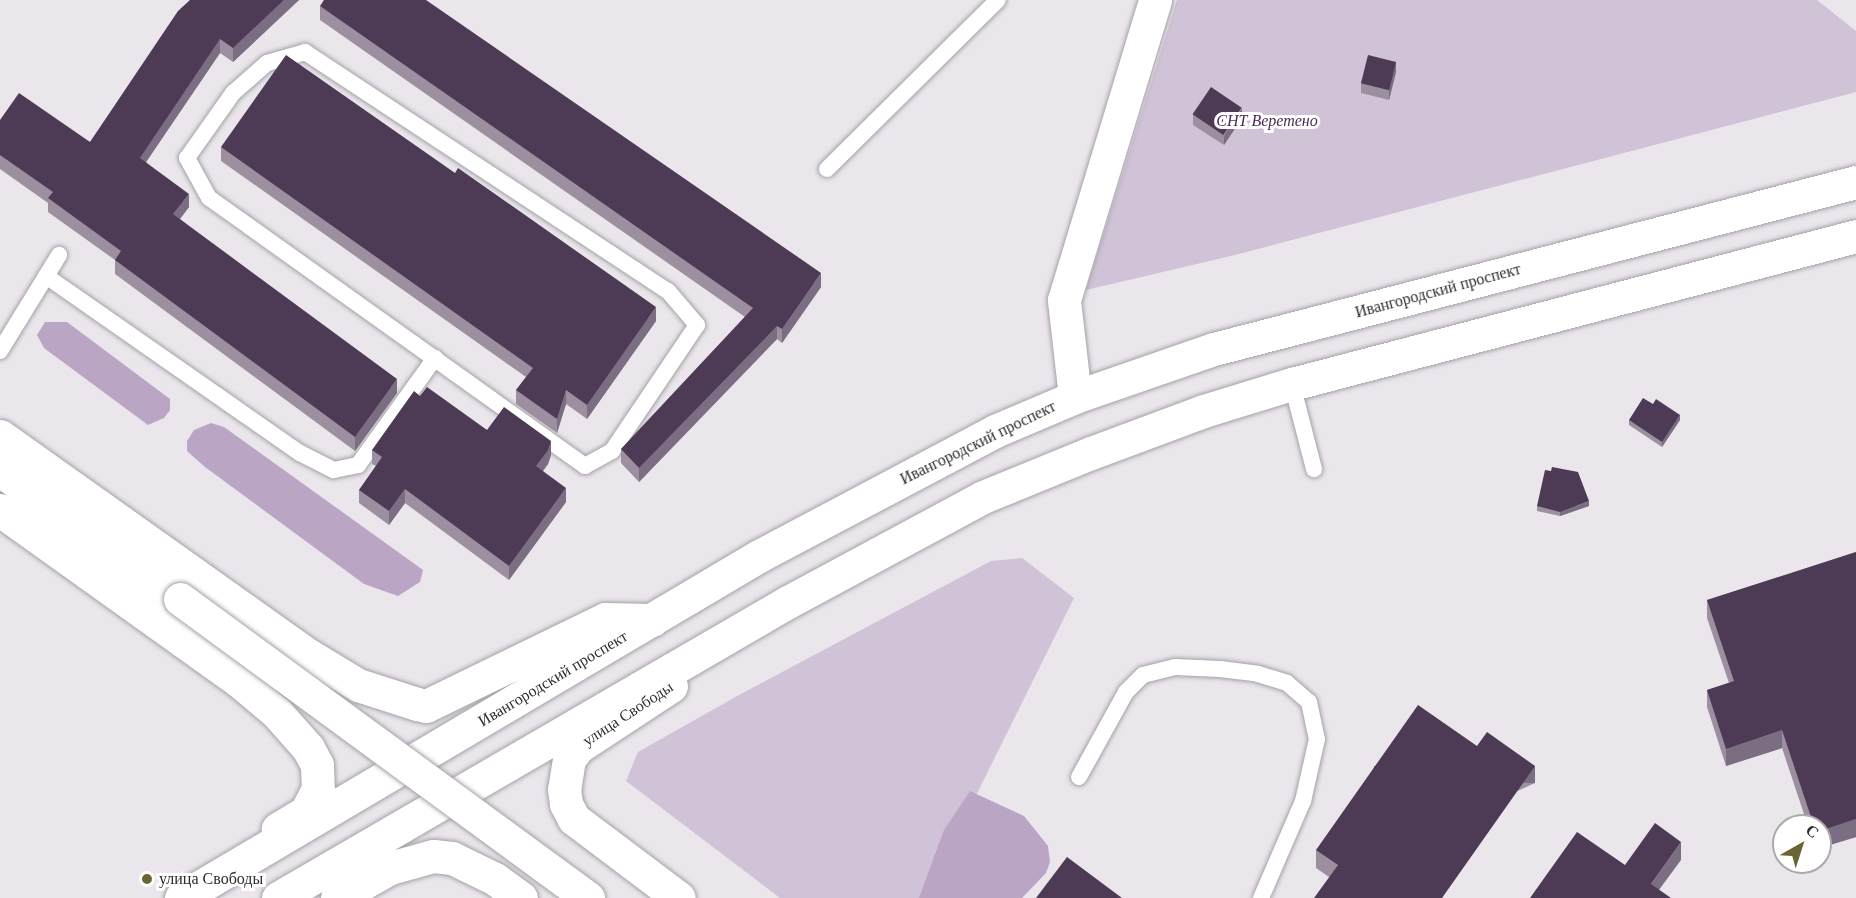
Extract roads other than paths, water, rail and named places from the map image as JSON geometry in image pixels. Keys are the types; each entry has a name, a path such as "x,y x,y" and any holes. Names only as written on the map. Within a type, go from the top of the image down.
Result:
{"main road":[{"path":"1075,397 1064,300 1155,0"},
{"name":"Ивангородский проспект","path":"186,895 759,556 995,431 1075,397 1214,349 1856,182"},
{"path":"286,893 788,602 983,497 1091,453 1204,411 1292,384 1856,236"},
{"path":"0,436 302,651 358,685 417,704 426,706 605,619 652,620"},
{"path":"0,470 588,898"},
{"path":"0,510 240,681 277,713 308,748 317,765 318,789 306,812 203,874 186,895"},
{"name":"улица Свободы","path":"679,898 574,819 566,804 564,776 569,759 578,747 682,680 694,657"},
{"path":"337,898 390,868 433,856 452,858 495,879 521,898"},
{"path":"286,893 329,898"}],"lane":[{"path":"827,169 998,0"},
{"path":"305,52 668,291 697,325 612,451 585,466 435,358 209,198 188,158 233,93 267,63 305,52"},
{"path":"0,351 59,255"},
{"path":"46,276 290,446 334,470 358,465 435,358"},
{"path":"1292,384 1314,469"},
{"path":"1079,777 1126,692 1143,675 1175,668 1220,669 1258,674 1287,683 1309,702 1317,739 1303,801 1262,898"}],"place":[{"name":"улица Свободы","path":"147,879"}],"park label":[{"name":"СНТ Веретено","path":"1267,121"}]}
